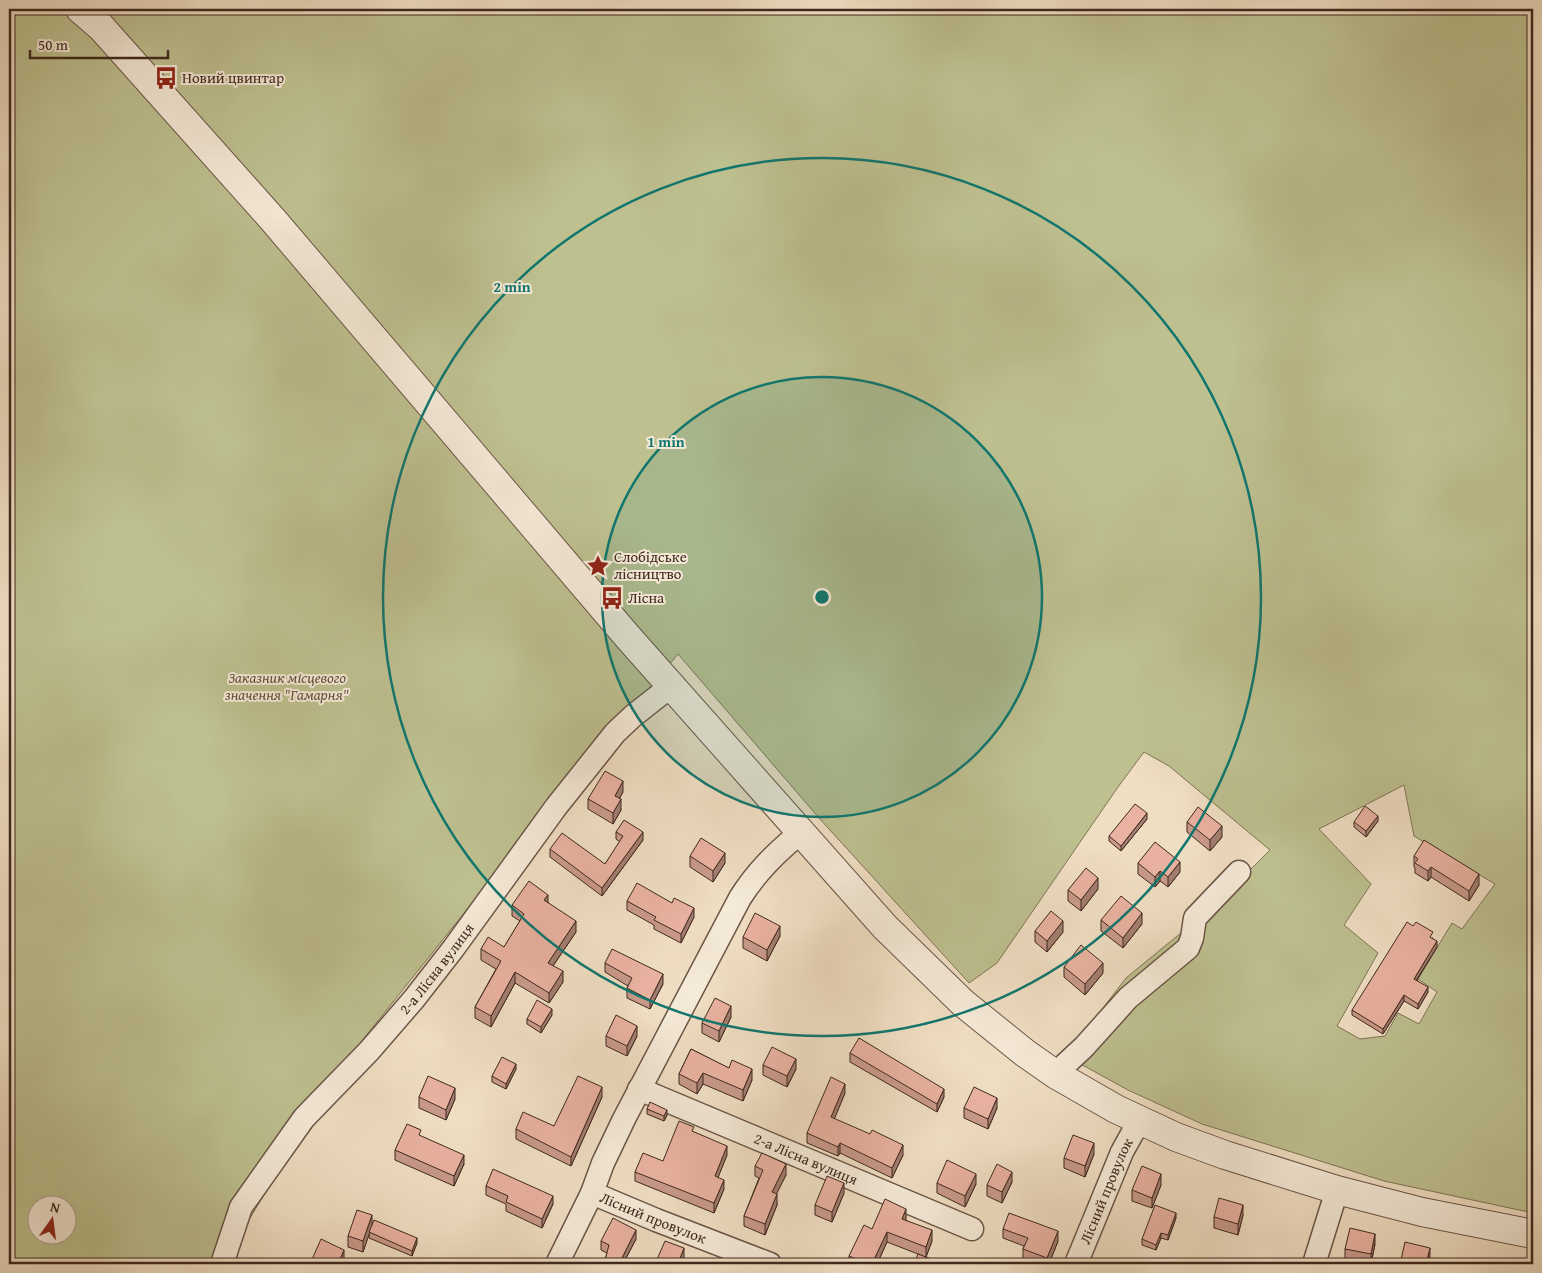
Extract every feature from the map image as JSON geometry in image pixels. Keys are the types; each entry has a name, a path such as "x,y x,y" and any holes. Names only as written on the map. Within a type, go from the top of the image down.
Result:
{"street":[{"path":"80,9 101,27 274,221 587,590 885,927 937,979 992,1028 1055,1074 1116,1109 1176,1137 1337,1190 1431,1214 1533,1234"},
{"name":"2-а Лісна вулиця","path":"225,1263 241,1207 304,1118 368,1051 414,998 453,949 556,807 615,733 671,686"},
{"path":"557,1264 640,1088 736,906 764,865 801,832"},
{"path":"1055,1074 1084,1047 1128,998 1188,948 1192,938 1194,918 1239,872"},
{"name":"2-а Лісна вулиця","path":"640,1088 972,1229"},
{"name":"Лісний провулок","path":"1076,1264 1122,1152 1133,1132 1143,1121"},
{"path":"1314,1264 1337,1190"},
{"name":"Лісний провулок","path":"592,1193 770,1264"}],"green space":[{"name":"Заказник місцевого значення \"Гамарня\"","path":"9,9 1533,9 1533,1213 1384,1181 1202,1124 1128,1090 1066,1056 1126,978 1215,905 1270,850 1169,766 1144,752 997,963 969,983 819,818 678,654 497,872 345,1062 222,1264 9,1264","holes":["1404,785 1414,836 1495,884 1462,929 1452,923 1418,979 1437,992 1419,1024 1398,1013 1385,1036 1360,1039 1337,1026 1378,953 1344,925 1371,884 1319,829"]}],"building":[{"path":"605,771 623,781 615,796 621,799 613,813 588,799"},
{"path":"1135,804 1147,813 1121,846 1109,836"},
{"path":"1365,806 1378,816 1366,831 1354,822"},
{"path":"1198,807 1222,826 1210,840 1187,822"},
{"path":"624,820 643,832 602,888 550,849 562,833 605,864 623,836 616,832"},
{"path":"701,838 725,853 713,871 690,856"},
{"path":"1424,840 1479,874 1469,891 1431,867 1428,871 1415,863 1418,859 1414,856"},
{"path":"1155,842 1180,862 1168,877 1160,871 1155,877 1138,863"},
{"path":"1086,868 1098,878 1081,900 1068,890"},
{"path":"529,881 548,895 544,900 576,921 548,963 563,971 549,993 515,972 491,1016 475,1007 501,961 481,949 488,937 504,947 524,914 512,905"},
{"path":"637,883 672,903 674,898 694,908 681,934 654,920 656,917 627,901"},
{"path":"1121,896 1142,913 1123,938 1101,920"},
{"path":"1051,911 1063,921 1047,941 1035,931"},
{"path":"755,913 780,926 767,950 743,937"},
{"path":"1407,922 1413,926 1416,922 1433,932 1430,937 1437,941 1414,979 1428,987 1418,1004 1404,995 1383,1029 1352,1010"},
{"path":"1081,945 1103,963 1085,984 1064,967"},
{"path":"612,949 663,974 650,1000 627,988 632,978 605,963"},
{"path":"715,998 731,1006 719,1031 702,1023"},
{"path":"537,1000 552,1009 541,1027 527,1019"},
{"path":"616,1015 637,1026 627,1046 606,1036"},
{"path":"859,1038 944,1089 937,1104 850,1053"},
{"path":"772,1047 796,1059 787,1076 763,1065"},
{"path":"691,1049 729,1068 732,1060 752,1069 743,1090 703,1073 697,1083 679,1074"},
{"path":"502,1057 516,1064 506,1084 492,1076"},
{"path":"428,1076 455,1088 446,1110 419,1097"},
{"path":"578,1076 602,1087 571,1157 516,1129 523,1112 554,1126"},
{"path":"831,1077 845,1084 831,1117 870,1134 872,1130 903,1145 892,1168 840,1143 838,1147 807,1133"},
{"path":"974,1087 997,1098 988,1119 964,1108"},
{"path":"650,1102 667,1110 664,1116 647,1109"},
{"path":"679,1121 694,1127 692,1131 727,1146 715,1176 724,1180 714,1203 635,1172 643,1153 663,1161"},
{"path":"407,1124 421,1130 419,1135 464,1155 454,1176 395,1150"},
{"path":"1073,1135 1094,1143 1085,1166 1064,1158"},
{"path":"762,1153 786,1164 772,1192 777,1194 765,1224 744,1216 763,1170 755,1166"},
{"path":"947,1160 976,1174 965,1196 937,1183"},
{"path":"997,1164 1012,1172 1002,1192 987,1185"},
{"path":"1142,1166 1161,1174 1152,1198 1132,1190"},
{"path":"493,1169 553,1196 542,1219 506,1202 508,1196 486,1186"},
{"path":"827,1176 844,1183 832,1212 815,1205"},
{"path":"1219,1198 1243,1205 1238,1224 1214,1217"},
{"path":"885,1199 906,1209 902,1219 932,1230 926,1247 887,1232 872,1264 867,1264 849,1256 864,1225 872,1229"},
{"path":"1155,1205 1176,1213 1168,1235 1161,1233 1156,1245 1142,1239"},
{"path":"357,1210 372,1215 363,1241 348,1236"},
{"path":"1009,1213 1058,1231 1047,1258 1023,1249 1028,1238 1003,1229"},
{"path":"613,1218 636,1230 619,1264 604,1264 609,1245 601,1241"},
{"path":"374,1220 417,1238 412,1251 369,1232"},
{"path":"1350,1228 1375,1234 1371,1254 1345,1249"},
{"path":"321,1239 344,1250 338,1264 310,1264"},
{"path":"665,1241 684,1248 679,1261 686,1264 655,1264"},
{"path":"1405,1242 1430,1248 1426,1264 1400,1264"},
{"path":"918,1254 939,1262 938,1264 914,1264"}],"place":[{"name":"Новий цвинтар","path":"166,78"},
{"name":"Слобідське лісництво","path":"598,566"},
{"name":"Лісна","path":"612,598"}]}
